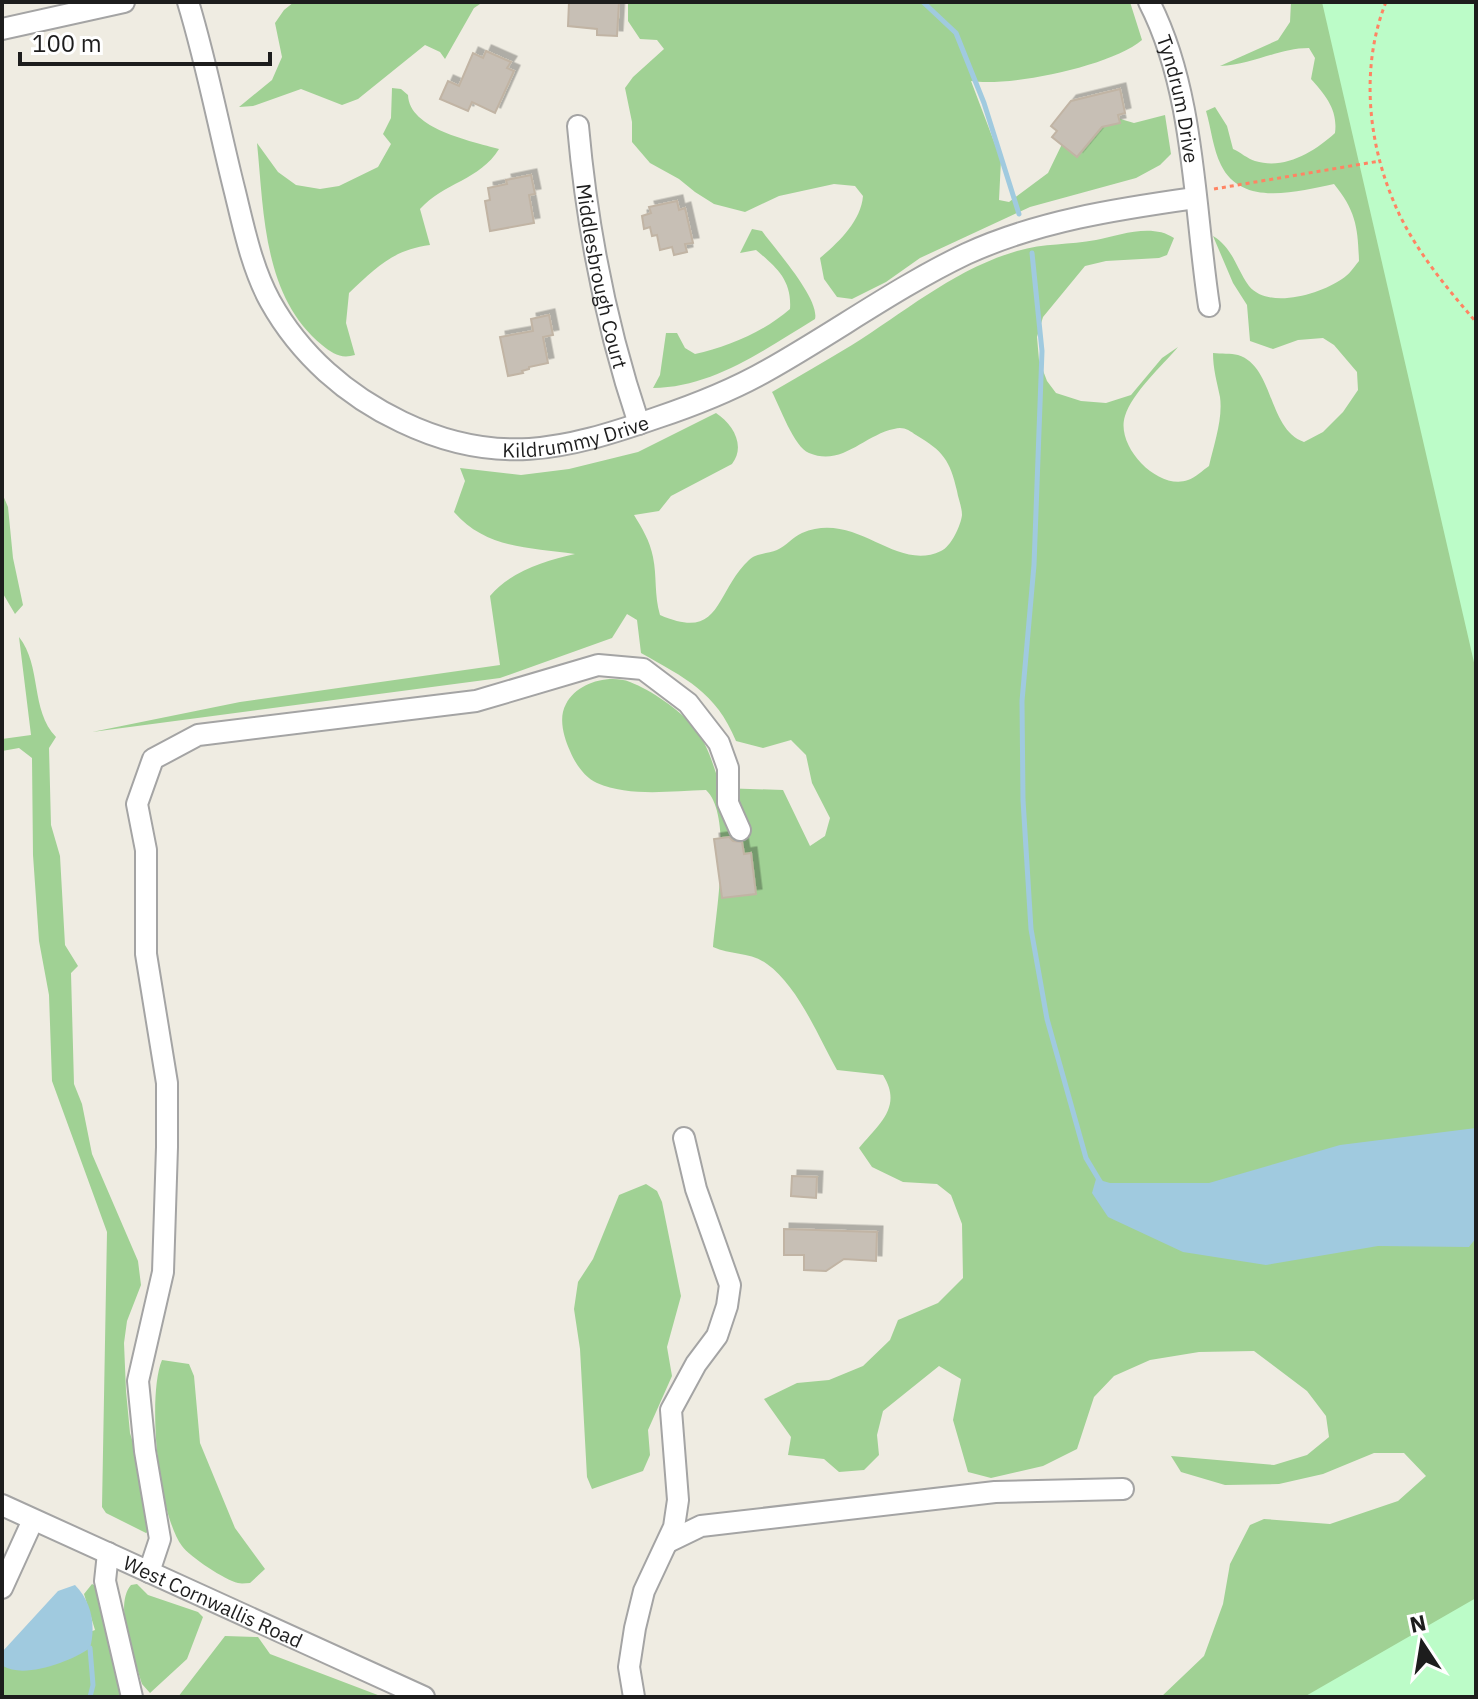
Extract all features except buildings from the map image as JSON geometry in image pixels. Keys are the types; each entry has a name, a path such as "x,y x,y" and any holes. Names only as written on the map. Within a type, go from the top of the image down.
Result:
{"street":[{"path":"2,29 86,13 124,2"},
{"name":"Kildrummy Drive","path":"188,2 241,219 259,278 282,322 332,378 359,399 423,432 473,446 544,449 581,443 639,424 750,380 930,273 992,243 1086,216 1194,195"},
{"name":"Tyndrum Drive","path":"1149,2 1171,58 1189,146 1209,306"},
{"name":"Middlesbrough Court","path":"578,126 597,274 616,351 639,424"},
{"path":"149,1572 160,1539 145,1451 138,1381 163,1272 167,1147 167,1083 146,954 146,850 137,804 153,759 198,735 476,701 598,665 643,669 688,703 719,743 728,768 728,803 740,830"},
{"path":"634,1697 629,1667 635,1628 644,1591 674,1527 678,1500 671,1410 696,1364 717,1336 730,1285 696,1189 684,1138"},
{"path":"668,1542 701,1526 715,1524 995,1492 1123,1489"},
{"name":"West Cornwallis Road","path":"2,1505 424,1697"},
{"path":"2,1588 33,1520"},
{"path":"108,1553 105,1581 132,1697"}],"path":[{"path":"1386,2 1374,36 1369,69 1376,143 1381,161 1393,201 1421,251 1476,322"},
{"path":"1194,195 1381,161"}],"green space":[{"path":"294,2 483,2 474,8 445,59 440,52 425,45 358,99 342,105 301,89 253,106 239,107 272,80 282,57 275,23"},
{"path":"628,2 1130,2 1142,40 1127,49 1085,66 1035,78 971,81 1001,160 999,200 1009,202 1048,173 1063,142 1117,118 1134,123 1165,115 1171,154 1160,165 1136,178 1030,207 920,258 886,282 852,299 837,297 824,279 820,258 854,222 863,196 855,186 834,184 779,196 745,212 714,204 650,163 632,142 632,122 625,88 664,49 657,40 640,39 628,21"},
{"path":"1291,2 1476,2 1476,1697 1161,1697 1204,1656 1223,1604 1230,1564 1250,1525 1264,1519 1330,1524 1398,1501 1426,1476 1404,1453 1374,1453 1323,1474 1279,1484 1225,1485 1181,1472 1171,1456 1274,1465 1307,1455 1329,1437 1326,1416 1307,1391 1254,1351 1199,1352 1150,1360 1114,1376 1094,1397 1077,1449 1043,1466 991,1478 968,1472 953,1420 961,1379 939,1366 883,1411 877,1435 879,1455 864,1470 839,1472 824,1459 788,1455 791,1437 764,1399 797,1383 829,1380 863,1366 890,1340 898,1320 938,1303 963,1278 962,1224 951,1195 937,1184 903,1182 872,1167 859,1148 881,1123 889,1106 889,1086 883,1075 837,1070 807,1013 778,974 754,957 713,947 721,841 714,802 706,790 650,792 609,787 588,777 574,760 562,722 571,697 594,682 612,679 630,682 665,701 694,727 707,748 721,788 783,790 810,846 825,836 830,818 812,783 806,755 791,740 763,748 736,741 709,698 685,679 641,653 637,620 627,614 612,638 500,678 92,732 240,702 500,665 490,596 518,574 575,554 494,540 466,524 454,512 465,481 460,468 521,475 569,469 638,452 716,413 728,423 736,436 738,450 732,464 671,496 659,511 634,515 652,551 660,615 680,622 706,618 752,558 777,550 802,533 822,528 858,534 908,554 924,556 941,551 955,535 962,515 951,471 939,452 900,428 883,432 832,456 809,453 793,435 772,392 973,268 1027,248 1086,242 1146,231 1156,231 1174,238 1167,255 1159,258 1106,261 1085,266 1043,317 1037,337 1039,360 1047,381 1056,393 1081,401 1106,403 1131,395 1162,358 1178,347 1141,389 1125,416 1126,440 1152,472 1176,482 1191,479 1209,466 1221,405 1213,353 1238,355 1250,361 1292,435 1304,442 1323,432 1343,412 1358,390 1357,372 1334,345 1323,338 1298,340 1273,349 1250,341 1247,305 1233,283 1213,236 1230,252 1249,286 1269,297 1295,297 1321,290 1345,277 1359,261 1354,220 1334,184 1288,192 1256,192 1230,178 1221,165 1214,145 1206,111 1215,107 1227,126 1233,149 1255,161 1277,163 1298,158 1335,133 1333,110 1311,79 1315,58 1309,48 1220,66 1278,40 1290,22"},
{"path":"1322,2 1476,2 1476,671"},
{"path":"392,88 401,89 408,95 411,107 430,125 499,149 482,168 439,193 420,209 430,245 395,256 376,268 349,293 346,323 355,355 341,356 326,348 303,325 288,303 277,278 265,225 257,143 278,172 296,185 320,189 339,186 378,167 391,144 383,134 391,118"},
{"path":"752,229 762,231 795,274 811,299 815,319 718,374 675,386 653,388 660,375 666,333 677,333 685,348 695,354 746,337 790,309 788,290 776,268 756,250 740,253"},
{"path":"2,493 8,507 13,558 23,605 15,614 2,592"},
{"path":"19,637 31,661 42,714 56,737 49,748 51,825 60,856 65,945 78,966 71,973 74,1084 82,1104 92,1154 138,1261 141,1285 127,1321 124,1343 130,1433 142,1472 152,1529 146,1533 106,1513 102,1507 107,1232 52,1081 49,995 39,941 33,855 32,758 19,748 2,751 2,739 31,735"},
{"path":"646,1184 657,1191 662,1202 681,1296 667,1347 672,1376 648,1430 650,1455 643,1471 592,1489 587,1477 580,1349 574,1309 578,1282 593,1259 619,1195"},
{"path":"162,1360 189,1364 194,1376 200,1443 235,1528 265,1569 250,1583 232,1581 208,1568 186,1551 174,1530 161,1483 155,1426 155,1400"},
{"path":"92,1584 99,1588 124,1697 2,1697 2,1664 95,1630 84,1594"},
{"path":"137,1584 148,1595 198,1612 203,1617 187,1659 150,1693 142,1684 125,1619 126,1594 131,1585"},
{"path":"1476,1598 1476,1697 1304,1697"},
{"path":"225,1636 258,1637 270,1654 383,1697 178,1697"}],"water":[{"path":"1476,1128 1476,1238 1469,1247 1378,1246 1266,1265 1183,1252 1108,1217 1092,1193 1096,1179 1110,1183 1209,1183 1340,1145"},
{"path":"75,1585 91,1615 93,1631 90,1648 71,1659 34,1670 12,1670 3,1666 2,1652 58,1591"}],"waterway":[{"path":"923,2 956,33 984,103 1019,214"},
{"path":"1032,253 1042,351 1034,565 1022,701 1023,800 1031,929 1047,1019 1086,1158 1101,1183"},
{"path":"90,1648 93,1685 90,1697"}]}
